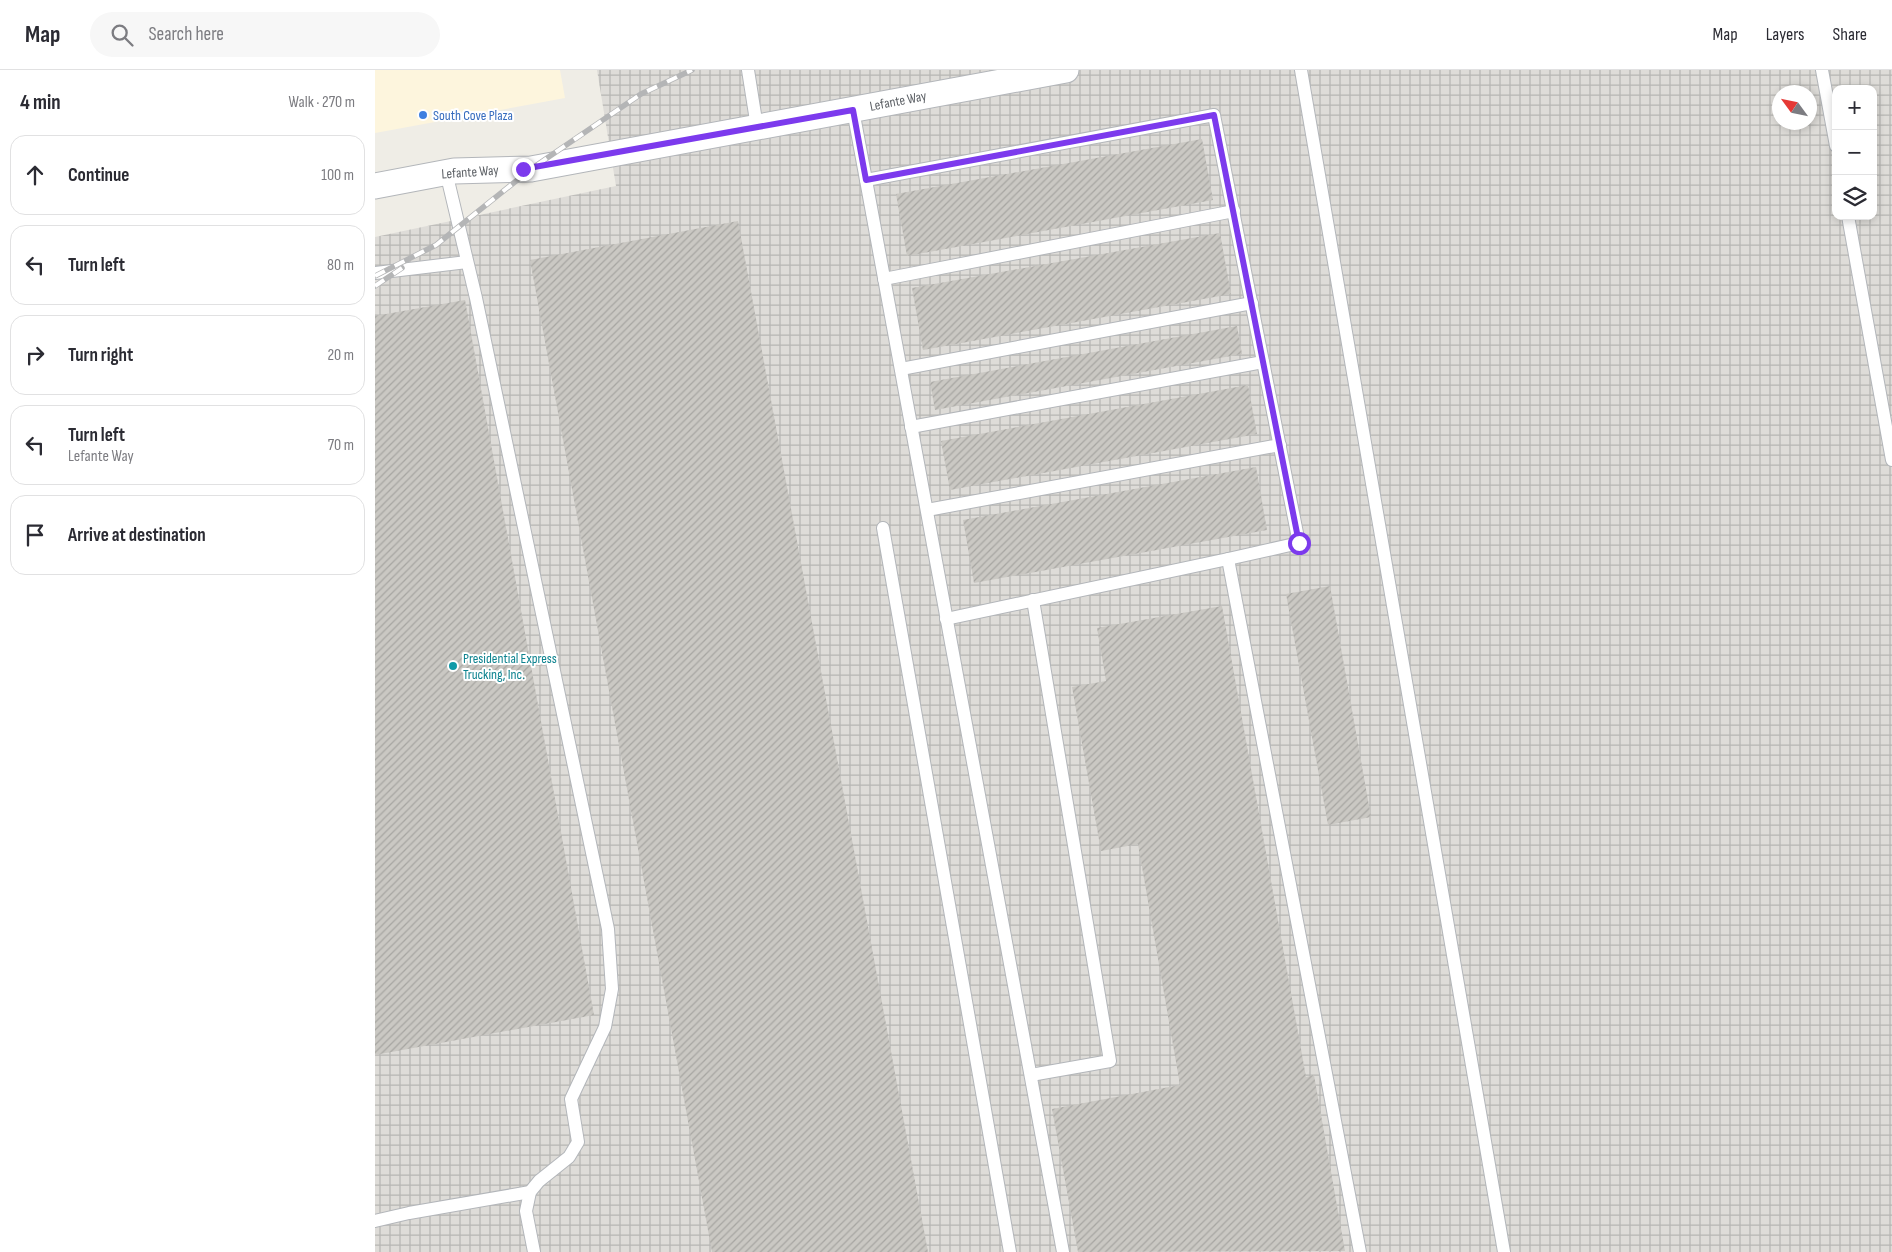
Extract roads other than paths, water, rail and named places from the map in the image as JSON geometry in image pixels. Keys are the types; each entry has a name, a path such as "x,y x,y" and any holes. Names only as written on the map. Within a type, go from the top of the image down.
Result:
{"street":[{"name":"Lefante Way","path":"375,186 445,172 531,169 1066,70"}],"lane":[{"path":"747,70 757,127"},
{"path":"1301,70 1504,1252"},
{"path":"1822,70 1833,130"},
{"path":"853,110 1063,1252"},
{"path":"866,180 1214,115 1299,543 947,618"},
{"path":"445,172 467,262 608,929 612,989 605,1027 571,1099 578,1142 569,1157 539,1181 530,1192 525,1211 534,1252"},
{"path":"884,278 1234,211"},
{"path":"1849,220 1892,460"},
{"path":"375,273 467,262"},
{"path":"901,369 1252,303"},
{"path":"911,427 1263,362"},
{"path":"927,510 1280,445"},
{"path":"883,528 1010,1252"},
{"path":"1228,558 1360,1252"},
{"path":"1031,1075 1110,1061 1033,600"},
{"path":"375,1221 409,1213 530,1192"}],"railway":[{"path":"375,276 436,245 531,169 641,94 692,70"},
{"path":"375,286 402,268"}],"place":[{"name":"South Cove Plaza","path":"423,115"},
{"name":"Presidential Express Trucking, Inc.","path":"453,666"}]}
